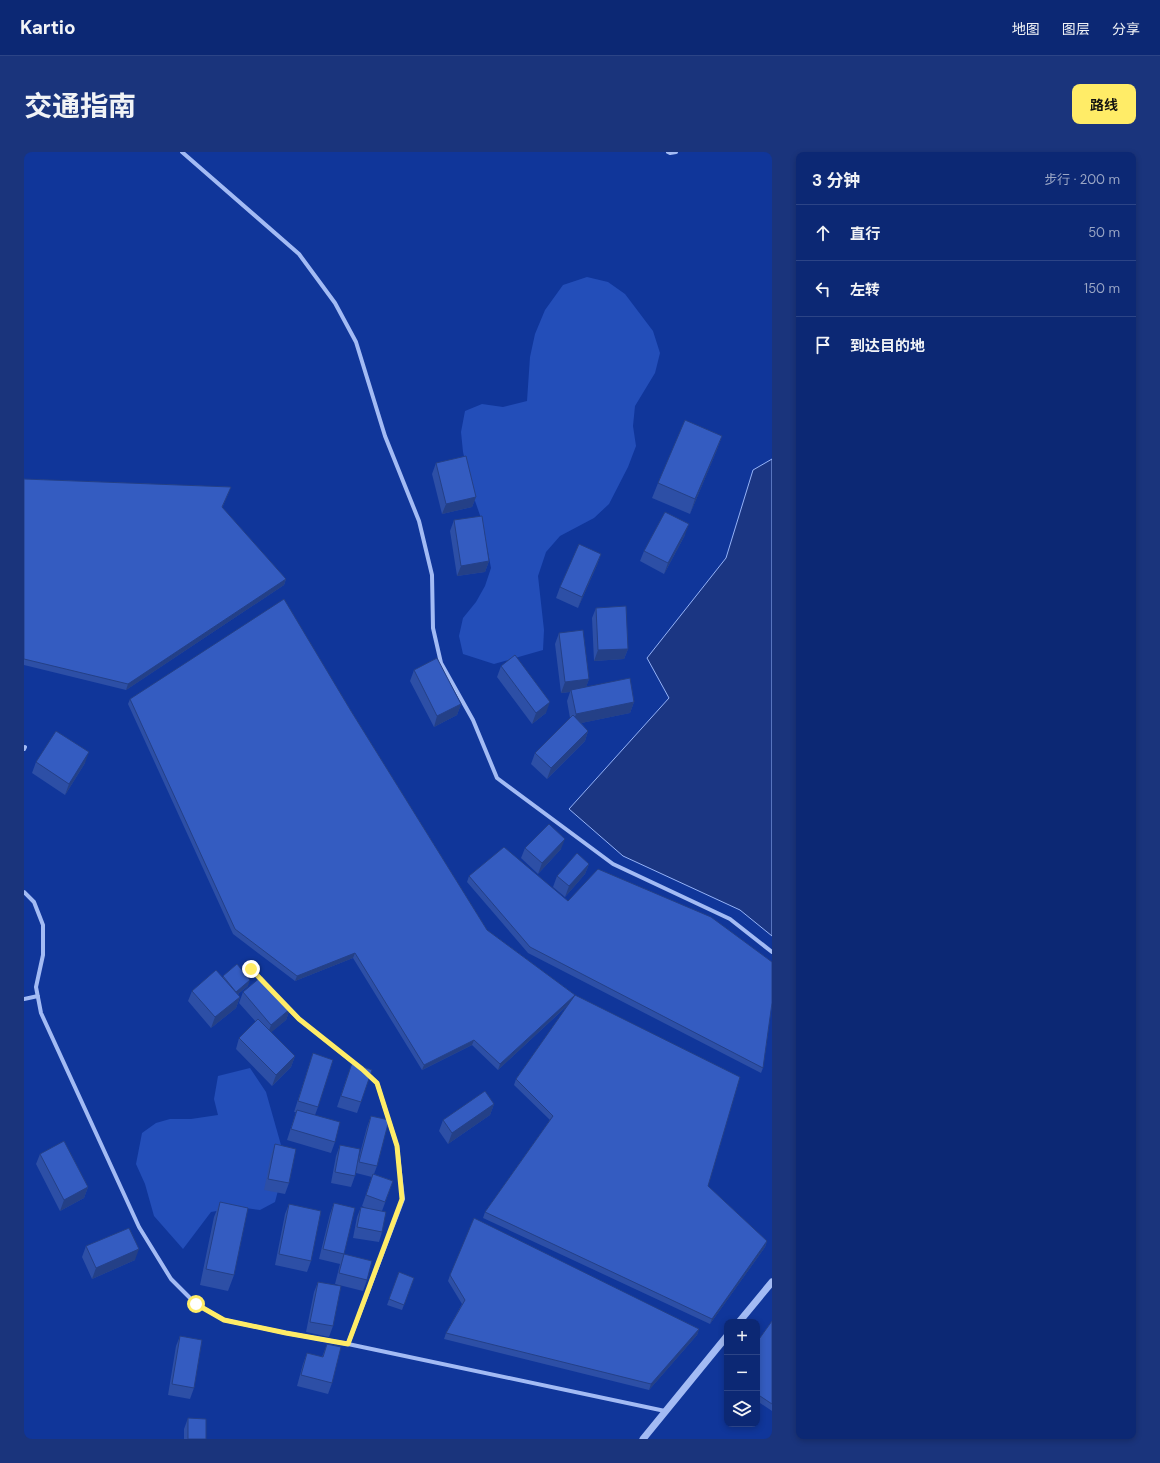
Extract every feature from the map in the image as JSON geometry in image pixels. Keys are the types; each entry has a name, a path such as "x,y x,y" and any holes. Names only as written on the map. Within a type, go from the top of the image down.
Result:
{"street":[{"path":"182,152 299,254 335,303 356,342 385,436 419,521 432,575 434,628 441,663 473,720 497,778 613,864 730,919 772,952"},
{"path":"668,152 676,152"},
{"path":"24,892 34,902 43,925 43,955 36,987 41,1013 139,1227 171,1279 196,1304 224,1320 348,1344 665,1411"},
{"path":"251,969 267,986"},
{"path":"24,999 38,996"},
{"path":"283,1003 299,1019 362,1069 377,1083 397,1146 402,1199 348,1344"},
{"path":"741,1319 772,1282"},
{"path":"643,1439 724,1340"}],"shaded area":[{"path":"587,277 608,282 625,294 653,331 660,353 655,373 635,406 633,426 636,446 628,467 609,504 594,518 560,536 546,552 538,576 544,630 543,650 494,664 463,654 459,636 463,618 476,602 485,586 491,568 482,521 474,498 463,452 461,432 465,411 482,404 503,407 527,401 530,357 535,334 545,310 563,285"},
{"path":"772,459 772,936 740,910 623,856 569,809 669,698 647,658 726,558 753,470"},
{"path":"250,1068 266,1092 281,1145 280,1183 275,1202 260,1210 239,1207 211,1212 183,1249 154,1216 145,1184 136,1164 142,1133 156,1123 170,1119 191,1119 218,1115 214,1099 218,1076"}],"building":[{"path":"685,420 722,436 695,499 658,483"},
{"path":"466,456 476,497 446,504 436,463"},
{"path":"24,479 231,487 222,507 286,579 128,684 24,659"},
{"path":"665,512 689,524 668,563 644,551"},
{"path":"482,516 489,561 461,566 454,520"},
{"path":"579,544 601,554 582,597 560,587"},
{"path":"284,599 351,711 487,930 575,995 500,1064 474,1040 424,1065 355,953 297,976 235,929 130,699"},
{"path":"626,606 628,649 598,650 596,608"},
{"path":"583,630 589,679 565,682 559,633"},
{"path":"515,655 550,702 536,713 501,666"},
{"path":"437,658 461,704 437,716 414,670"},
{"path":"630,678 634,702 576,714 571,690"},
{"path":"573,715 588,731 551,768 535,753"},
{"path":"56,731 89,752 69,784 36,762"},
{"path":"549,824 565,839 542,863 525,848"},
{"path":"504,847 568,901 598,869 711,917 772,962 772,1003 763,1068 530,947 469,876"},
{"path":"577,853 589,864 569,886 557,876"},
{"path":"237,964 250,980 236,992 223,976"},
{"path":"216,970 240,997 215,1017 192,991"},
{"path":"262,976 290,1009 271,1025 243,992"},
{"path":"575,995 740,1077 708,1186 767,1241 712,1319 485,1212 553,1116 516,1079"},
{"path":"258,1019 295,1056 276,1075 239,1038"},
{"path":"313,1053 333,1060 318,1107 298,1101"},
{"path":"352,1063 372,1070 361,1102 341,1096"},
{"path":"485,1091 494,1104 452,1133 443,1120"},
{"path":"297,1110 340,1122 335,1142 291,1129"},
{"path":"371,1116 389,1120 377,1166 359,1162"},
{"path":"64,1141 88,1187 64,1200 40,1154"},
{"path":"275,1144 296,1149 289,1183 268,1179"},
{"path":"340,1145 360,1149 355,1176 335,1172"},
{"path":"373,1174 393,1181 385,1202 366,1195"},
{"path":"220,1202 248,1208 234,1275 206,1269"},
{"path":"334,1203 355,1208 344,1254 323,1249"},
{"path":"289,1204 321,1211 311,1261 279,1254"},
{"path":"361,1207 386,1212 382,1232 357,1227"},
{"path":"474,1218 699,1329 651,1384 446,1333 465,1300 450,1275"},
{"path":"129,1228 139,1249 96,1268 86,1246"},
{"path":"344,1254 372,1261 367,1280 339,1273"},
{"path":"399,1272 414,1278 404,1305 389,1299"},
{"path":"318,1282 341,1286 333,1326 310,1322"},
{"path":"772,1321 772,1404 760,1396 760,1338"},
{"path":"180,1336 202,1340 194,1388 172,1384"},
{"path":"327,1344 341,1347 332,1383 301,1375 307,1353 323,1357"},
{"path":"188,1418 206,1419 206,1439 188,1439"}],"route":[{"path":"196,1304 224,1320 348,1344 402,1199 397,1146 377,1083 362,1069 299,1019 251,969"}]}
